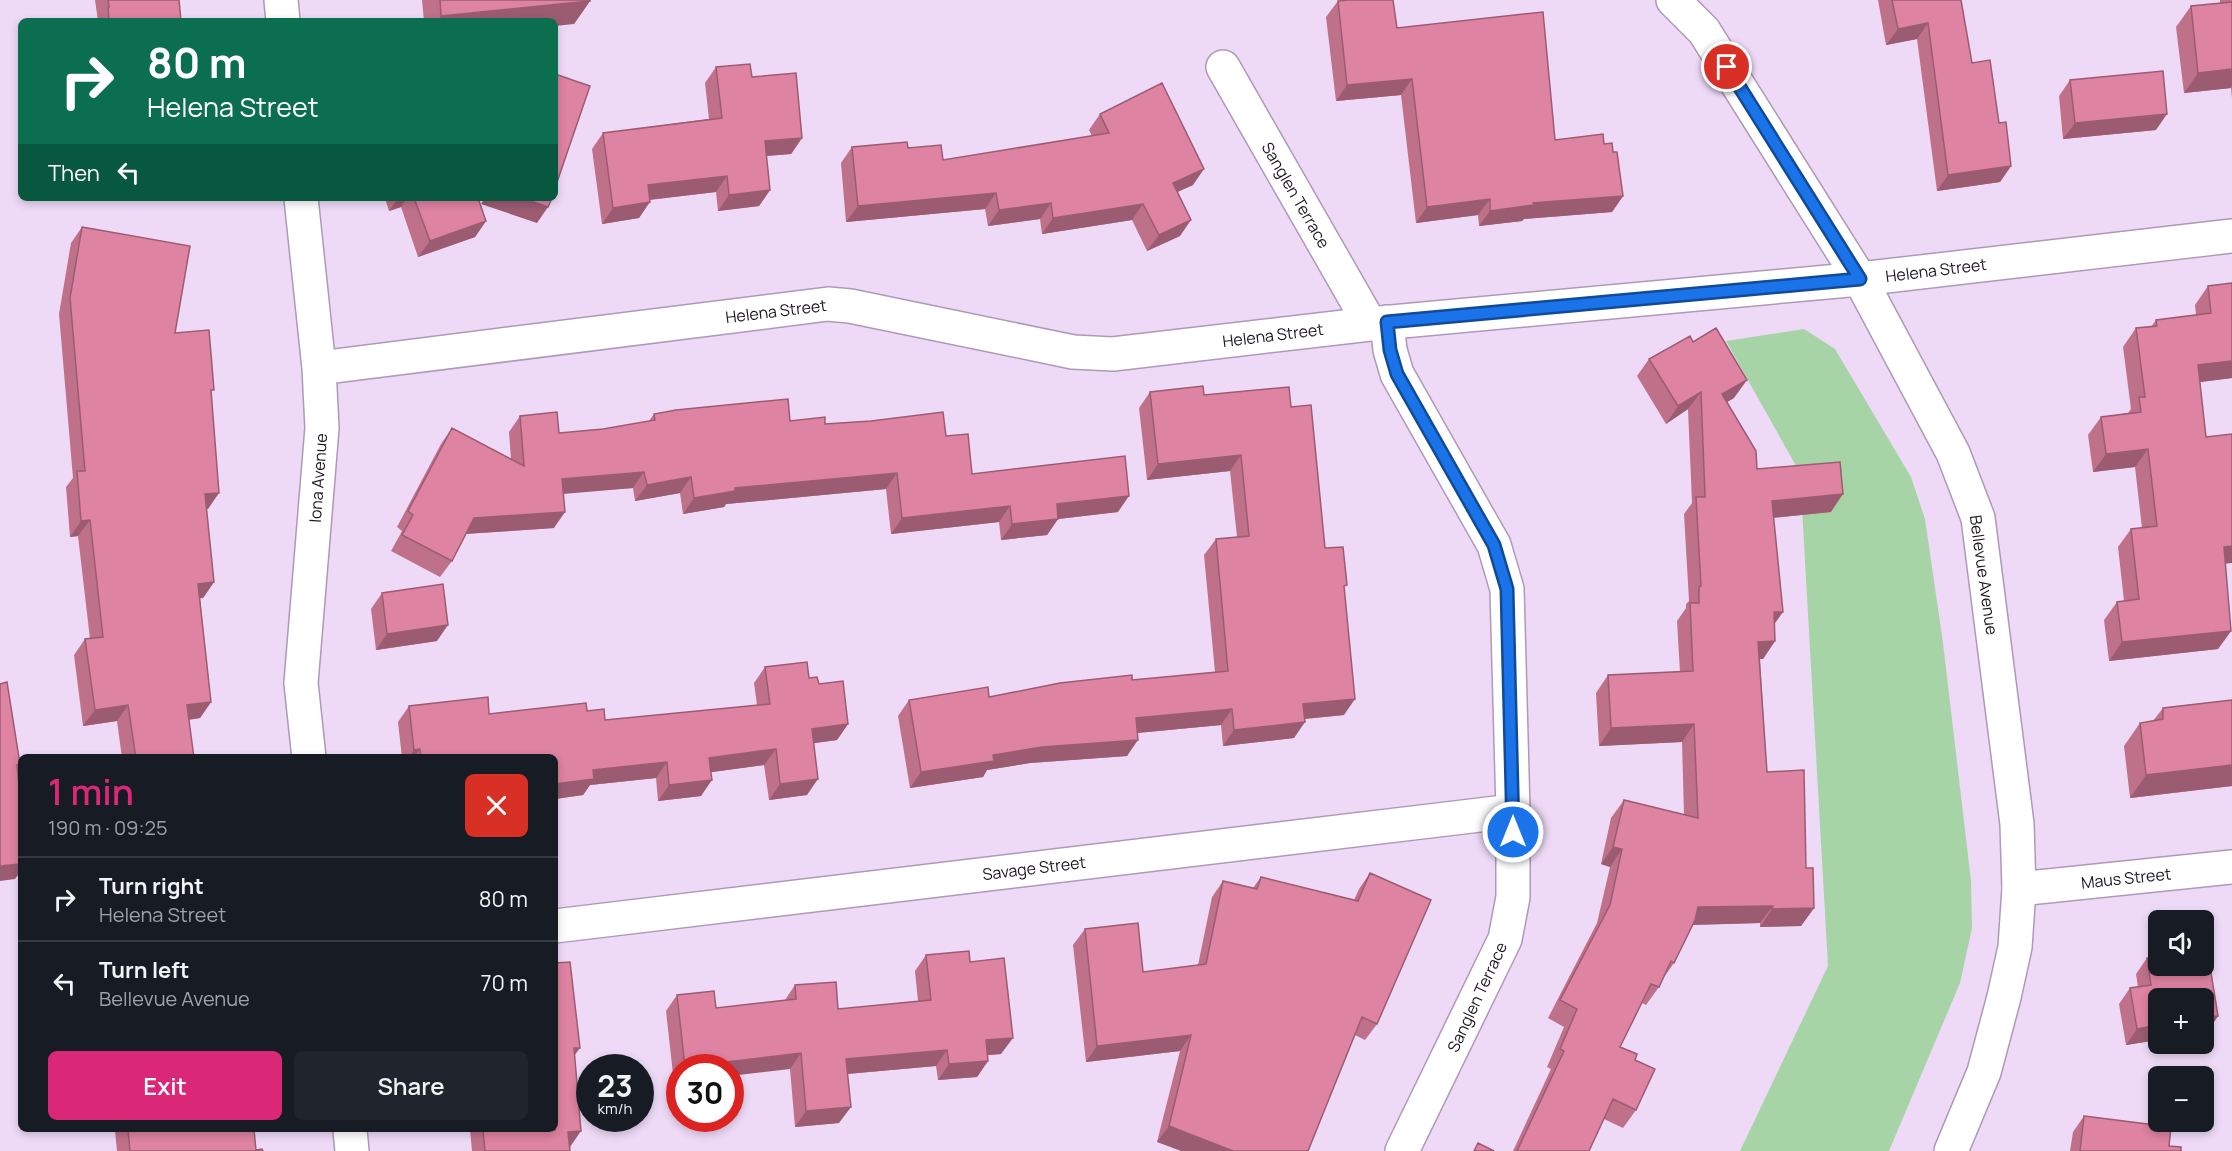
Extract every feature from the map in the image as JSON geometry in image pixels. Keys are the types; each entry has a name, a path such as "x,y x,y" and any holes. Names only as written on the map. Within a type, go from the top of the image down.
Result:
{"street":[{"path":"281,0 283,18"},
{"name":"Bellevue Avenue","path":"1673,0 1704,31 1860,279 1953,453 1978,518 2017,824 2019,889 2015,947 2004,997 1984,1072 1951,1151"},
{"name":"Sanglen Terrace","path":"1223,67 1379,323 1397,374 1490,537 1507,589 1513,897 1505,939 1402,1151"},
{"name":"Iona Avenue","path":"301,201 319,368 322,428 301,683 309,754"},
{"name":"Helena Street","path":"319,368 828,304 850,306 1073,352 1099,355 1379,323 1860,279 2232,236"},
{"name":"Savage Street","path":"558,926 1513,810"},
{"name":"Maus Street","path":"2019,889 2232,867"},
{"path":"350,1132 352,1151"}],"green space":[{"path":"1804,329 1835,349 1911,477 1925,519 1943,643 1971,881 1972,928 1960,983 1889,1151 1740,1151 1828,966 1800,473 1726,341"}],"building":[{"path":"108,0 179,0 181,18 109,18"},
{"path":"440,0 590,0 590,1 441,16"},
{"path":"1393,0 1397,28 1543,12 1555,140 1603,134 1604,144 1612,143 1613,152 1617,152 1623,196 1533,203 1534,205 1490,211 1490,199 1427,207 1412,79 1347,85 1338,1"},
{"path":"1892,0 1961,0 1972,63 1990,60 1999,123 2006,122 2011,166 1948,175 1928,23 1898,29"},
{"path":"2232,2 2232,69 2198,73 2191,6"},
{"path":"750,64 752,77 796,73 802,138 765,141 770,190 729,195 727,176 648,185 650,202 613,208 603,133 722,118 716,67"},
{"path":"2163,71 2167,114 2075,123 2070,80"},
{"path":"558,75 590,86 558,179"},
{"path":"1162,83 1204,169 1173,183 1191,220 1159,235 1143,204 1053,218 1051,203 999,210 996,193 858,206 852,147 907,142 908,148 941,145 943,160 1109,133 1100,114"},
{"path":"415,201 479,201 486,221 430,241"},
{"path":"531,201 551,201 548,207"},
{"path":"82,227 190,246 175,333 209,330 219,493 205,494 214,582 198,584 211,702 187,705 193,754 135,754 128,705 95,710 85,639 103,637 90,520 81,521 77,471 85,471 70,298"},
{"path":"2232,283 2232,361 2198,365 2206,437 2232,434 2232,546 2224,547 2231,631 2122,642 2117,602 2139,599 2131,529 2157,526 2148,449 2106,454 2101,417 2141,412 2139,397 2145,397 2136,328 2157,326 2156,320 2211,313 2208,286"},
{"path":"1716,328 1747,380 1722,394 1756,451 1757,469 1840,462 1843,494 1772,501 1783,612 1774,612 1775,641 1758,642 1767,772 1804,770 1806,868 1813,868 1814,908 1698,907 1695,920 1674,963 1671,961 1659,987 1651,984 1620,1047 1637,1054 1635,1060 1655,1069 1636,1110 1613,1099 1589,1151 1517,1151 1564,1051 1560,1049 1577,1009 1560,1000 1610,905 1622,849 1613,847 1624,800 1698,818 1694,724 1611,728 1608,675 1693,671 1690,603 1699,603 1699,587 1701,586 1696,497 1705,497 1701,392 1678,406 1649,359 1690,336 1693,342"},
{"path":"1203,386 1204,395 1289,387 1291,407 1311,405 1325,548 1343,547 1347,585 1344,586 1355,699 1303,704 1305,722 1234,730 1232,709 1136,718 1138,740 1042,747 993,755 994,761 921,772 909,700 988,687 989,697 1060,683 1132,675 1132,680 1228,671 1216,539 1249,536 1241,455 1158,464 1150,392"},
{"path":"788,399 790,421 825,417 825,424 943,412 946,436 968,434 972,474 1125,456 1129,496 1057,504 1058,519 1012,524 1010,506 902,518 897,473 735,488 735,491 694,498 691,477 647,485 644,472 562,479 565,512 474,518 452,561 402,535 413,515 408,511 452,428 524,466 520,416 557,412 559,433 603,429 655,420 654,414 676,410"},
{"path":"443,584 448,625 387,634 382,593"},
{"path":"807,662 809,678 817,677 819,684 843,681 848,724 812,729 818,779 780,784 776,749 709,758 712,780 669,785 667,762 593,770 594,779 558,784 558,754 421,754 420,749 414,750 409,706 488,697 489,714 586,703 587,711 604,709 605,720 770,704 765,667"},
{"path":"7,682 18,754 18,864 0,866 0,684"},
{"path":"2232,700 2232,765 2146,775 2140,723 2163,719 2163,708"},
{"path":"1370,873 1431,900 1377,1024 1362,1017 1308,1151 1233,1151 1169,1126 1191,1035 1097,1046 1085,929 1138,923 1143,972 1206,964 1223,881 1257,889 1261,877 1358,901"},
{"path":"969,951 970,962 1004,958 1013,1038 986,1040 988,1061 949,1064 947,1050 846,1059 851,1107 806,1111 801,1053 744,1060 744,1054 684,1054 677,995 714,991 716,1008 796,999 795,985 836,982 838,1009 931,1000 926,955"},
{"path":"570,962 580,1048 574,1048 576,1131 568,1132 570,1151 485,1151 483,1132 558,1132 558,963"},
{"path":"2150,976 2212,976 2213,988 2148,988 2148,1027 2137,1029 2130,988 2151,985"},
{"path":"2214,991 2218,1016 2214,1017"},
{"path":"2084,1116 2148,1124 2148,1132 2170,1132 2169,1146 2181,1147 2181,1151 2080,1151"},
{"path":"128,1132 254,1132 256,1150 262,1149 263,1151 130,1151"},
{"path":"1478,1143 1494,1151 1474,1151"}],"route":[{"path":"1513,832 1507,589 1494,545 1397,374 1390,350 1387,322 1860,279 1727,67"}]}
